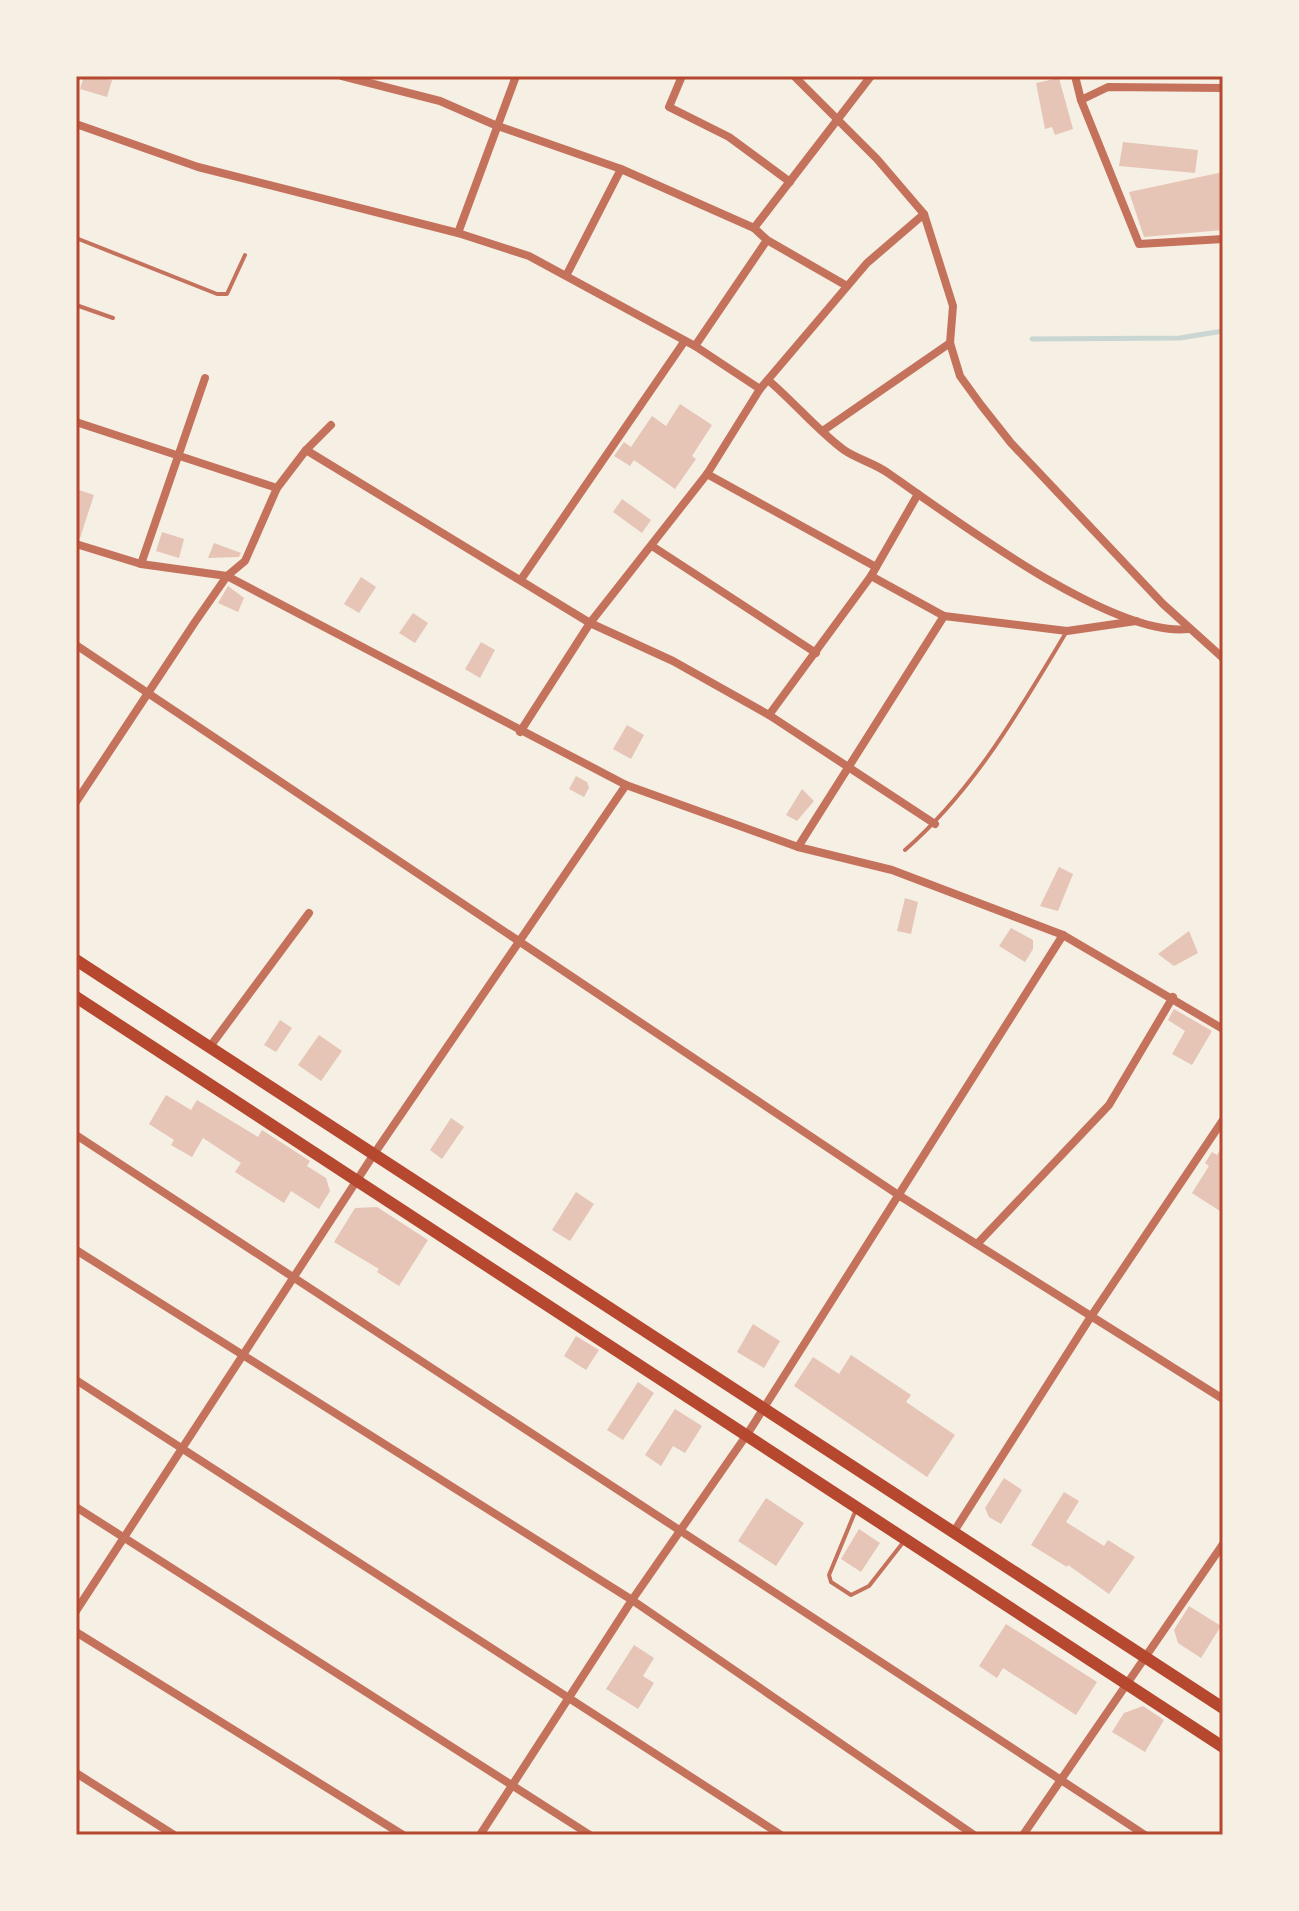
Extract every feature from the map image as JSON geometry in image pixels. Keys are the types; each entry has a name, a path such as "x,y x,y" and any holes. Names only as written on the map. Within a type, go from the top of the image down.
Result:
{"main road":[{"path":"76,960 1223,1708"},
{"path":"76,997 359,1179 609,1347 748,1433 1223,1747"}],"street":[{"path":"342,76 440,101 495,125 621,169 754,228 767,240 847,286"},
{"path":"458,233 495,125 516,76"},
{"path":"682,76 669,107 729,137 790,182"},
{"path":"794,76 877,159 924,214 953,306 950,343 960,376 1011,443 1188,629 1223,658"},
{"path":"754,228 871,76"},
{"path":"1075,76 1081,100 1139,244 1223,239"},
{"path":"1081,100 1108,87 1223,88"},
{"path":"76,124 198,167 458,233 529,256 695,346 760,389"},
{"path":"567,274 621,169"},
{"path":"520,732 590,623 707,474 760,389 867,263 924,214"},
{"path":"695,346 767,240"},
{"path":"522,578 684,342"},
{"path":"824,430 950,343"},
{"path":"141,564 205,378"},
{"path":"768,380 844,450 884,470 1070,592 1136,621 1172,630 1188,629"},
{"path":"76,422 277,488"},
{"path":"76,802 227,576 245,561 277,488 306,450 331,425"},
{"path":"306,450 522,578 590,623 673,661 769,715 935,824"},
{"path":"707,474 944,616 1067,631 1136,621"},
{"path":"769,715 873,571 918,494"},
{"path":"76,544 141,564 227,576 626,785 798,847 892,870 1063,935 1223,1029"},
{"path":"652,546 816,653"},
{"path":"798,847 944,616"},
{"path":"76,645 900,1196 1223,1399"},
{"path":"76,1611 374,1154 626,785"},
{"path":"209,1048 309,913"},
{"path":"480,1835 632,1600 748,1433 1063,935"},
{"path":"978,1243 1109,1105 1173,997"},
{"path":"953,1533 1090,1318 1223,1120"},
{"path":"76,1135 1145,1835"},
{"path":"76,1250 632,1600 974,1835"},
{"path":"76,1380 781,1835"},
{"path":"76,1507 513,1783 590,1835"},
{"path":"1023,1835 1223,1544"},
{"path":"76,1632 403,1835"},
{"path":"76,1773 174,1835"}],"lane":[{"path":"76,238 217,294 227,294 232,288 245,255"},
{"path":"76,305 113,318"},
{"path":"905,850 935,824 980,770 1067,631"},
{"path":"858,1506 829,1575 831,1582 851,1595 869,1586 906,1538"}],"building":[{"path":"84,76 112,80 107,97 80,89"},
{"path":"1059,78 1073,129 1055,135 1052,127 1045,129 1036,83"},
{"path":"1123,142 1198,150 1195,173 1119,166"},
{"path":"1223,172 1223,230 1144,237 1129,192"},
{"path":"680,404 712,425 692,456 696,459 675,489 634,460 630,466 614,456 624,442 631,447 652,416 666,426"},
{"path":"76,489 94,495 80,538 76,537"},
{"path":"622,499 651,520 642,533 613,512"},
{"path":"162,532 184,539 179,558 156,551"},
{"path":"214,543 241,553 239,557 208,558"},
{"path":"361,577 376,587 359,613 344,604"},
{"path":"228,586 244,598 238,612 218,603"},
{"path":"413,613 428,623 415,643 399,633"},
{"path":"481,642 495,650 480,678 465,669"},
{"path":"627,725 644,735 631,759 613,749"},
{"path":"576,776 587,782 589,788 584,797 569,789"},
{"path":"802,789 814,801 797,821 786,815"},
{"path":"1059,867 1073,874 1058,911 1040,906"},
{"path":"905,898 918,902 911,934 897,931"},
{"path":"1011,928 1033,940 1033,949 1025,962 999,946"},
{"path":"1189,931 1198,953 1174,966 1158,954"},
{"path":"1174,1009 1212,1031 1192,1065 1172,1054 1185,1031 1168,1020"},
{"path":"280,1020 292,1028 276,1052 264,1045"},
{"path":"319,1035 342,1051 321,1081 298,1065"},
{"path":"166,1095 191,1110 197,1100 258,1137 262,1130 310,1161 307,1166 326,1178 330,1191 319,1209 291,1191 284,1203 235,1172 241,1163 203,1138 192,1157 171,1145 174,1140 149,1124"},
{"path":"451,1118 464,1127 442,1159 430,1150"},
{"path":"1223,1145 1223,1213 1192,1193 1209,1166 1205,1163 1212,1152 1217,1155"},
{"path":"576,1192 594,1204 570,1241 552,1230"},
{"path":"377,1207 428,1240 399,1286 377,1272 379,1269 334,1242 355,1208"},
{"path":"753,1324 780,1341 764,1368 737,1352"},
{"path":"576,1336 599,1350 586,1370 564,1356"},
{"path":"851,1355 911,1395 906,1402 955,1435 927,1477 794,1386 813,1357 839,1374"},
{"path":"638,1382 654,1393 623,1440 607,1430"},
{"path":"675,1409 702,1426 685,1453 673,1446 661,1466 645,1455"},
{"path":"1004,1478 1022,1490 1001,1524 989,1517 985,1508"},
{"path":"1064,1492 1079,1501 1066,1522 1104,1546 1108,1540 1135,1557 1109,1594 1068,1565 1031,1545"},
{"path":"766,1498 804,1523 776,1566 738,1541"},
{"path":"859,1529 880,1543 861,1572 841,1559"},
{"path":"1189,1606 1221,1626 1201,1658 1178,1643 1174,1630"},
{"path":"1006,1624 1097,1682 1076,1715 1003,1668 997,1678 979,1666"},
{"path":"634,1645 654,1658 643,1676 654,1683 638,1709 606,1689"},
{"path":"1143,1706 1164,1720 1145,1752 1112,1732 1124,1713"}],"waterway":[{"path":"1032,339 1180,338 1223,331"}]}
